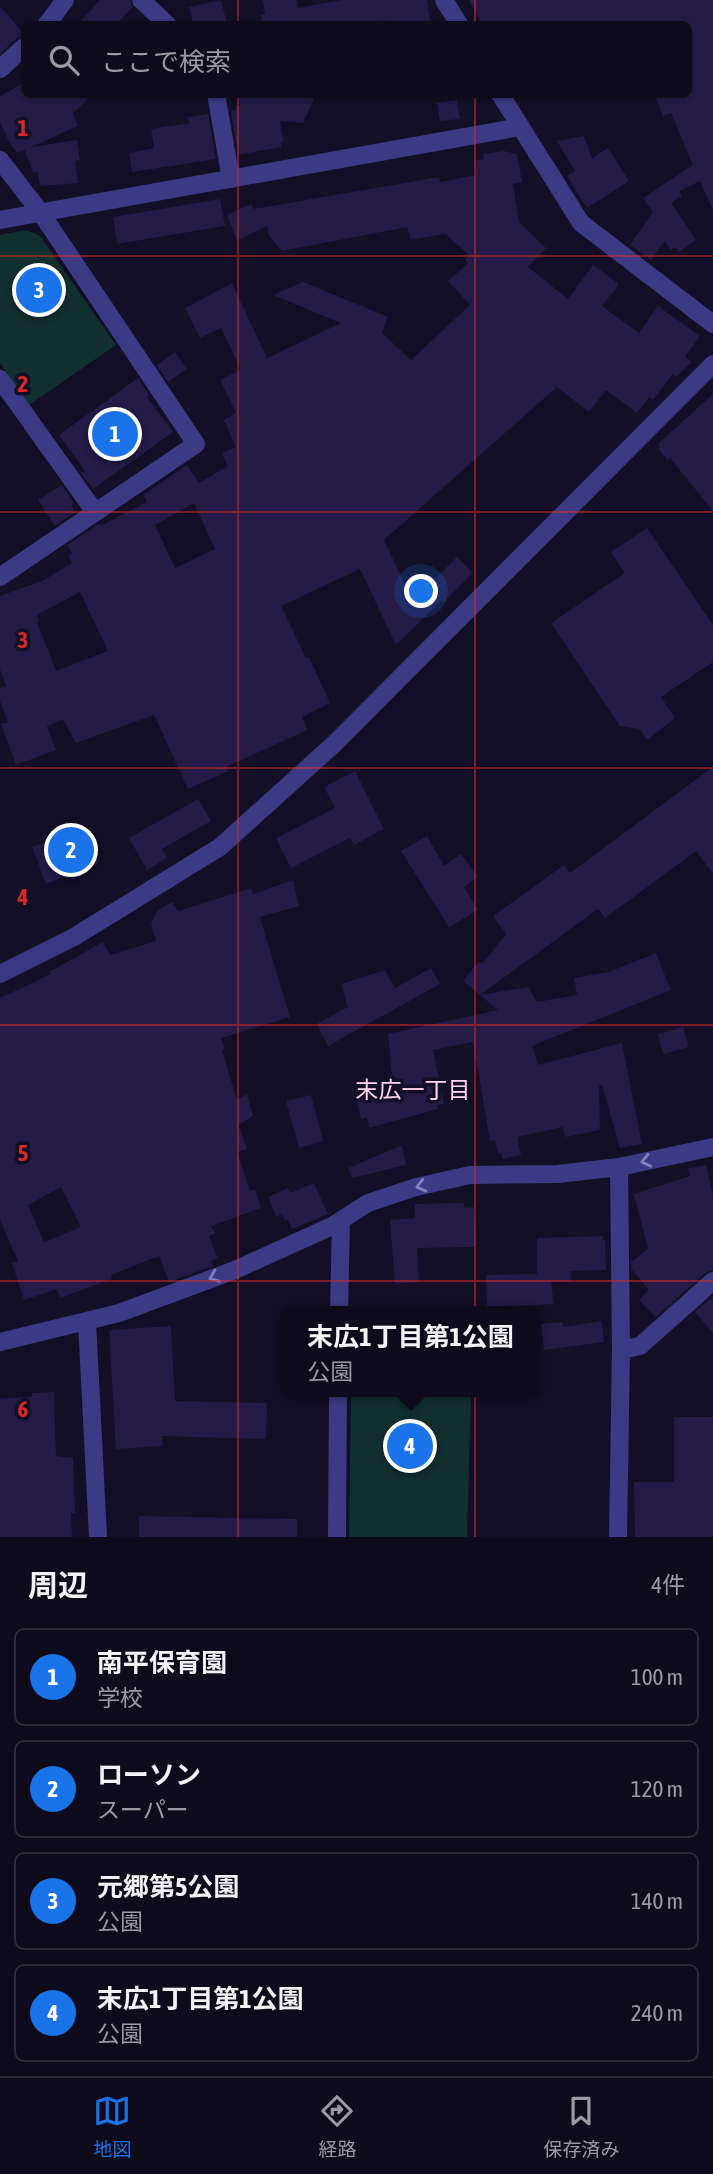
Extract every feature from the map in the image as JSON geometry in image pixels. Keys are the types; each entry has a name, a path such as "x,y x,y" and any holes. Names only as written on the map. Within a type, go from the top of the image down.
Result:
{"street":[{"path":"49,21 65,0"},
{"path":"141,0 164,21"},
{"path":"444,0 457,21"},
{"path":"0,69 21,50"},
{"path":"217,98 231,178"},
{"path":"502,98 581,223 713,324"},
{"path":"0,220 520,127"},
{"path":"0,160 41,213 196,444 0,577"},
{"path":"0,974 74,937 220,848 334,744 713,364"},
{"path":"0,379 95,513"},
{"path":"0,1342 119,1313 235,1270 341,1221 368,1203 416,1187 470,1175 558,1174 618,1167 713,1147"},
{"path":"618,1167 621,1350 618,1537"},
{"path":"339,1306 341,1221"},
{"path":"621,1350 640,1346 713,1281"},
{"path":"87,1321 98,1537"},
{"path":"337,1537 338,1397"}],"green space":[{"path":"26,230 40,236 116,345 29,405 0,363 0,235"},
{"path":"351,1397 471,1397 467,1537 349,1537"}],"building":[{"path":"100,0 130,0 132,7 120,21 81,21"},
{"path":"221,0 226,21 192,21 189,7"},
{"path":"263,0 297,0 298,8 341,0 427,0 430,21 262,21 261,15 265,14"},
{"path":"469,0 713,0 713,210 700,181 679,191 682,196 671,203 696,240 679,252 675,247 671,250 665,241 651,260 630,245 653,212 643,198 693,165 671,113 663,116 656,98 692,98 692,21 480,21"},
{"path":"0,7 21,30 21,37 0,54"},
{"path":"21,85 21,98 90,98 73,113 78,126 31,147 77,140 80,160 75,161 78,183 40,186 38,172 33,173 25,150 17,153 0,123 0,96"},
{"path":"239,98 314,98 303,123 280,121 284,142 281,147 238,155 231,111 240,106"},
{"path":"457,100 460,119 440,121 437,103"},
{"path":"208,114 216,159 132,172 129,153 154,148 151,129 189,123 188,117"},
{"path":"584,136 592,158 608,148 629,181 587,208 567,176 575,171 557,141"},
{"path":"504,151 517,154 522,182 513,184 519,222 546,248 528,267 568,299 593,265 619,284 602,306 639,333 658,306 700,336 685,357 692,362 676,377 673,374 653,400 649,397 637,413 606,390 589,412 557,387 384,540 413,601 457,557 473,573 396,645 360,569 281,606 330,703 302,717 307,730 226,767 228,771 188,789 154,715 76,743 63,719 47,726 56,750 16,765 1,724 8,722 0,701 0,688 6,686 0,669 0,596 44,580 72,563 68,555 72,553 67,545 99,524 100,526 147,502 143,495 187,465 199,483 228,466 222,453 236,447 224,420 236,413 220,380 241,370 221,328 200,338 185,308 232,283 267,358 341,323 273,295 303,282 388,317 382,333 411,360 470,305 448,281 468,263 465,260 469,255 445,234 411,240 407,227 282,251 269,236 267,226 237,240 227,215 251,204 254,209 439,177 440,182 476,175 474,161 484,159 483,154","holes":["194,503 215,549 175,568 155,525","80,592 108,651 56,671 37,622 37,615"]},
{"path":"220,199 225,226 117,244 113,217"},
{"path":"175,352 187,369 168,382 157,365"},
{"path":"138,378 149,395 147,397 173,432 93,489 81,473 85,471 59,435"},
{"path":"713,394 713,511 670,458 668,461 659,450 659,443"},
{"path":"62,485 74,503 71,505 75,512 55,526 38,500"},
{"path":"647,528 713,625 713,662 661,697 675,718 647,740 639,729 620,726 551,623 625,573 611,552"},
{"path":"713,767 713,874 696,851 605,918 598,909 480,995 463,981 478,962 483,963 506,934 493,916 564,865 570,873"},
{"path":"355,771 384,829 354,845 350,838 291,868 276,838 335,808 324,787"},
{"path":"198,799 211,821 162,849 167,858 147,870 129,838"},
{"path":"85,827 99,863 46,884 32,847"},
{"path":"427,836 444,866 461,854 478,877 464,887 478,910 449,927 401,851"},
{"path":"293,880 299,906 260,917 290,1017 221,1038 237,1100 247,1094 253,1116 238,1125 247,1149 237,1152 250,1191 255,1189 261,1208 211,1226 215,1233 209,1236 218,1258 211,1261 213,1266 169,1282 159,1256 111,1275 112,1279 60,1298 57,1289 24,1300 12,1263 18,1261 0,1220 0,998 51,974 49,972 103,942 110,955 156,941 151,924 157,911 172,902 178,911 251,888 253,894","holes":["61,1187 81,1227 44,1242 28,1205"]},
{"path":"656,953 671,990 532,1046 538,1065 622,1043 642,1144 620,1148 602,1085 599,1086 600,1130 565,1137 563,1127 517,1137 521,1155 502,1159 495,1140 490,1141 473,1042 433,1050 444,1104 437,1105 438,1109 369,1128 367,1117 361,1119 355,1093 390,1083 389,1076 392,1075 388,1034 498,1010 480,995 528,987 537,1002 577,995 574,978 609,972"},
{"path":"431,968 440,984 328,1046 317,1024 348,1007 341,984 385,970 395,988"},
{"path":"683,1027 689,1047 663,1054 658,1034"},
{"path":"311,1095 323,1141 299,1148 286,1101"},
{"path":"402,1145 406,1165 352,1178 348,1168"},
{"path":"706,1165 713,1195 713,1270 705,1273 656,1317 639,1300 649,1290 632,1270 631,1262 648,1249 634,1194 690,1176 688,1168"},
{"path":"314,1183 328,1214 292,1229 282,1214 276,1217 268,1197 288,1188 290,1193"},
{"path":"464,1203 464,1208 474,1207 475,1247 417,1248 419,1282 395,1284 390,1220 415,1218 415,1204"},
{"path":"603,1236 606,1270 570,1271 571,1282 551,1282 554,1304 487,1306 486,1275 537,1274 537,1238"},
{"path":"710,1299 713,1301 713,1333 695,1312"},
{"path":"602,1321 604,1342 544,1350 541,1324 563,1322 563,1327"},
{"path":"171,1326 175,1401 267,1403 266,1439 162,1436 163,1446 116,1449 109,1330"},
{"path":"54,1392 56,1456 73,1458 75,1513 71,1513 72,1537 0,1537 0,1398 32,1397 32,1393"},
{"path":"674,1417 713,1417 713,1537 635,1537 634,1482 674,1482"},
{"path":"139,1516 297,1519 297,1537 139,1537"}],"place":[{"name":"元郷第5公園","path":"39,290"},
{"name":"南平保育園","path":"115,434"},
{"name":"ローソン","path":"71,850"},
{"name":"末広1丁目第1公園","path":"410,1446"}],"district":[{"name":"末広一丁目","path":"413,1090"}]}
